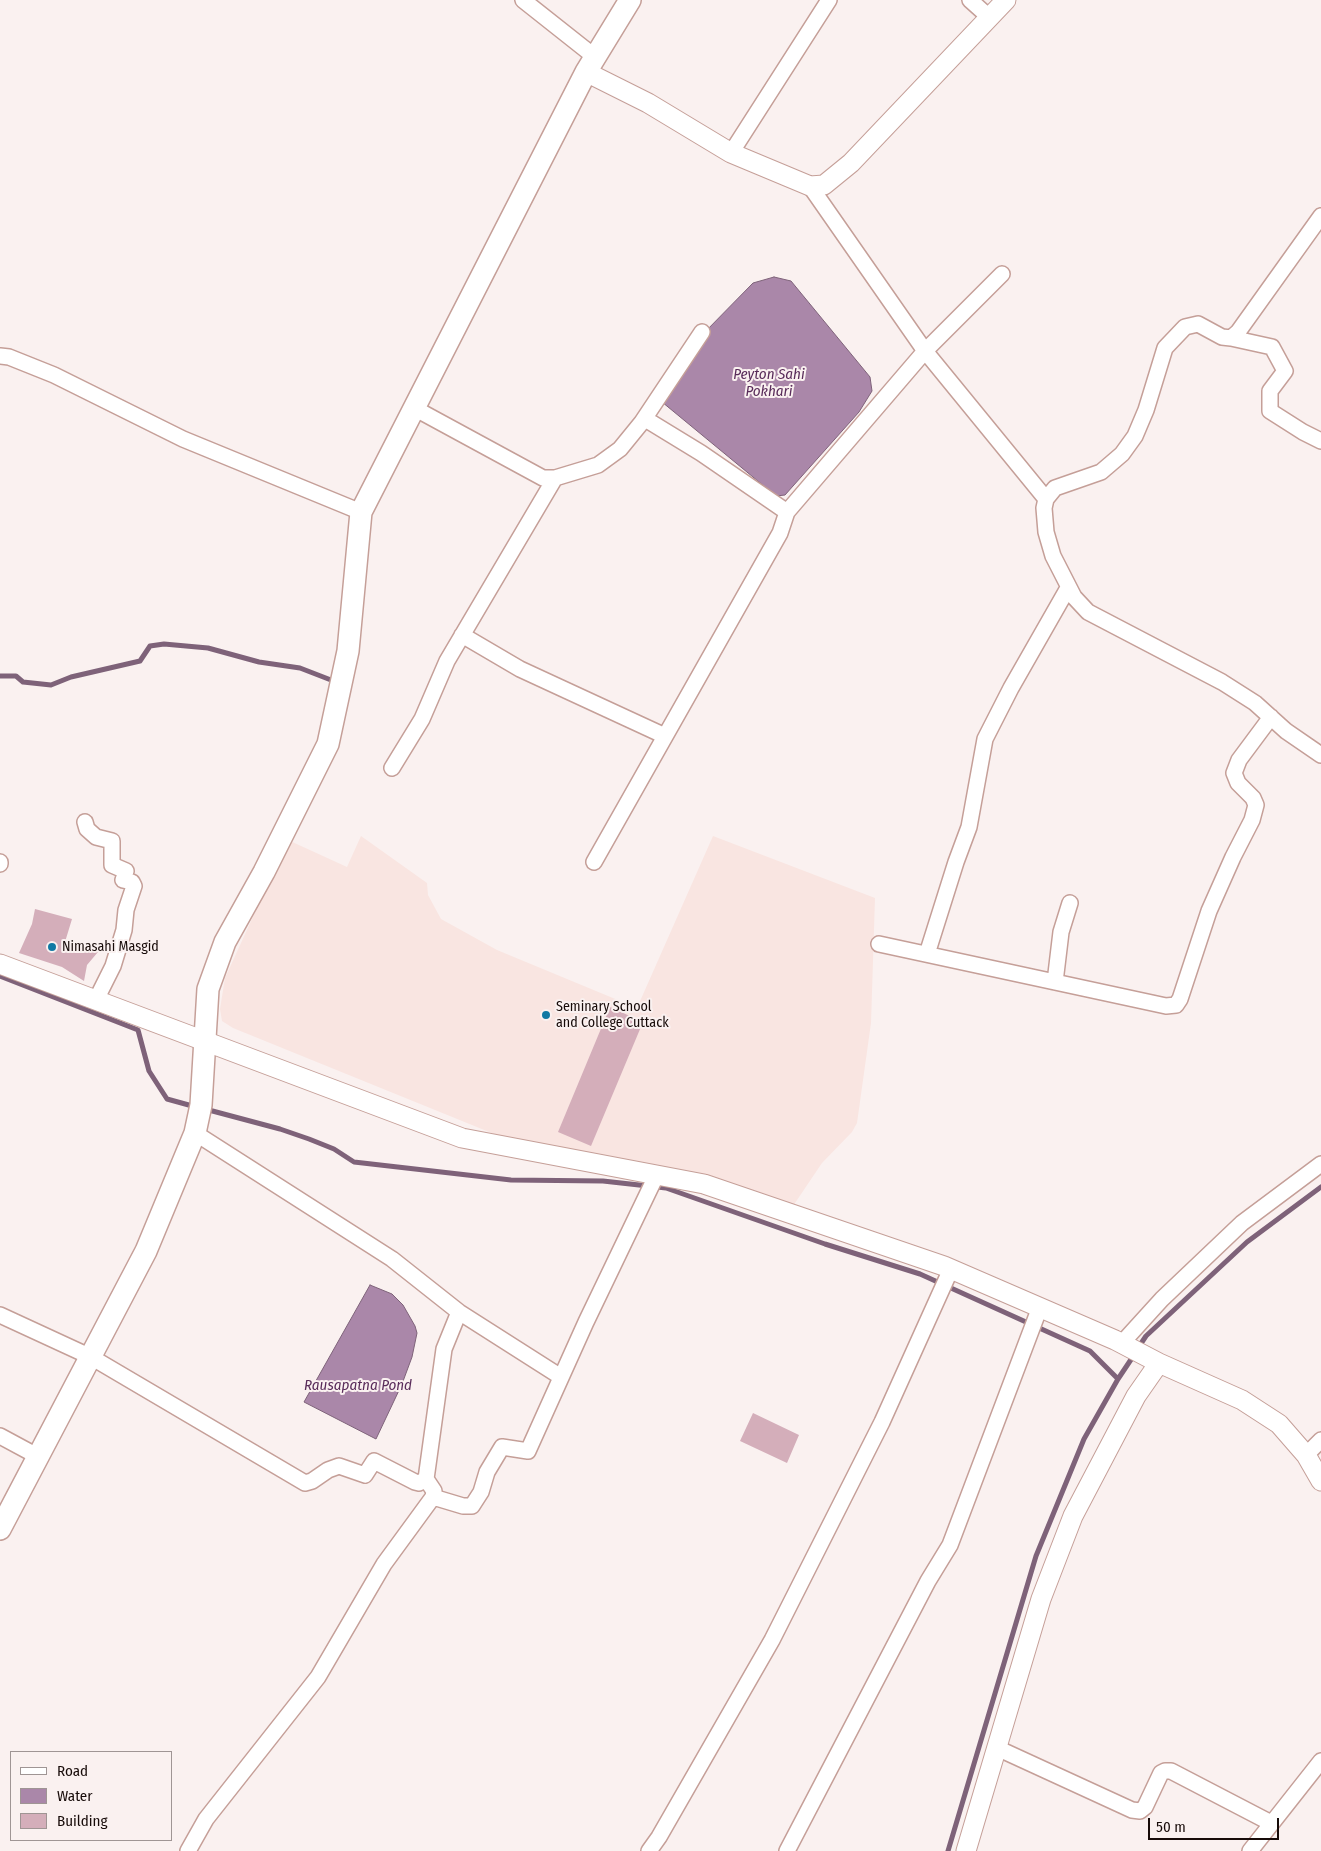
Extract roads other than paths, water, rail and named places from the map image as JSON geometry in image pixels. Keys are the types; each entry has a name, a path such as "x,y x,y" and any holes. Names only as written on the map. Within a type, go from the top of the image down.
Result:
{"main road":[{"path":"0,1529 146,1251 198,1118 208,989 225,942 264,872 328,744 348,651 361,512 590,64 630,0"}],"street":[{"path":"523,0 590,64 648,103 731,153 810,186 824,185 850,163 1006,0"},
{"path":"731,153 829,0"},
{"path":"970,0 989,17"},
{"path":"810,186 925,351 1046,499"},
{"path":"1230,338 1238,332 1321,216"},
{"path":"594,862 780,533 787,512 925,351 1002,274"},
{"path":"1321,441 1270,411 1270,392 1285,371 1272,347 1222,337 1198,324 1185,327 1166,348 1146,410 1135,436 1122,454 1101,472 1055,488 1046,499 1044,508 1046,532 1053,556 1068,588 1088,612 1222,682 1256,703 1286,731 1321,755"},
{"path":"414,408 543,478 555,478 598,465 620,449 642,422 702,332"},
{"path":"0,356 9,357 54,375 183,439 361,512"},
{"path":"642,422 647,420 787,512"},
{"path":"392,768 422,719 447,661 555,478"},
{"path":"926,954 969,827 985,739 1011,688 1068,588"},
{"path":"462,635 520,669 665,736"},
{"path":"879,944 1166,1006 1176,1005 1180,999 1209,911 1232,858 1252,820 1256,805 1253,798 1238,783 1234,773 1239,760 1271,717"},
{"path":"85,822 86,829 96,837 112,841 112,865 126,871 123,880 132,882 134,886 126,910 124,930 113,966 96,1000"},
{"path":"1055,982 1062,932 1070,903"},
{"path":"0,964 462,1138 704,1184 951,1270 1125,1345 1242,1400 1278,1424 1306,1455 1321,1481"},
{"path":"198,1118 392,1259 459,1312 561,1377"},
{"path":"1125,1345 1162,1299 1242,1223 1321,1164"},
{"path":"433,1496 463,1506 472,1506 481,1492 487,1472 502,1447 528,1451 656,1174"},
{"path":"649,1851 659,1838 772,1640 882,1422 951,1270"},
{"path":"787,1851 928,1581 950,1545 1040,1308"},
{"path":"188,1851 206,1819 318,1677 384,1564 433,1496 434,1491 426,1479 444,1349 459,1312"},
{"path":"0,1315 91,1357 305,1483 339,1466 365,1475 374,1461 415,1482 419,1483 426,1479"},
{"path":"966,1851 1041,1598 1073,1516 1136,1396 1158,1362"},
{"path":"0,1436 38,1457"},
{"path":"1306,1455 1321,1440"},
{"path":"997,1748 1132,1810 1140,1811 1145,1807 1161,1773 1166,1770 1271,1823"},
{"path":"1250,1851 1321,1760"}],"water":[{"name":"Peyton Sahi Pokhari","path":"774,277 791,281 870,377 872,391 859,412 785,495 776,496 662,402 703,334 753,283"},
{"name":"Rausapatna Pond","path":"370,1285 392,1294 403,1305 417,1333 412,1357 402,1384 376,1439 304,1402"}],"waterway":[{"path":"0,676 16,676 23,682 51,685 71,677 140,661 150,646 164,644 208,648 259,662 300,668 331,680"},
{"path":"0,976 138,1030 149,1071 167,1099 196,1107"},
{"path":"205,1109 280,1129 309,1139 334,1149 354,1162 511,1180 603,1181 666,1188 825,1244 920,1274 1090,1351 1118,1379"},
{"path":"1138,1348 1146,1336 1247,1242 1321,1187"},
{"path":"948,1851 1036,1556 1084,1439 1134,1355"}],"place":[{"name":"Nimasahi Masgid","path":"52,947"},
{"name":"Seminary School and College Cuttack","path":"546,1015"}]}
